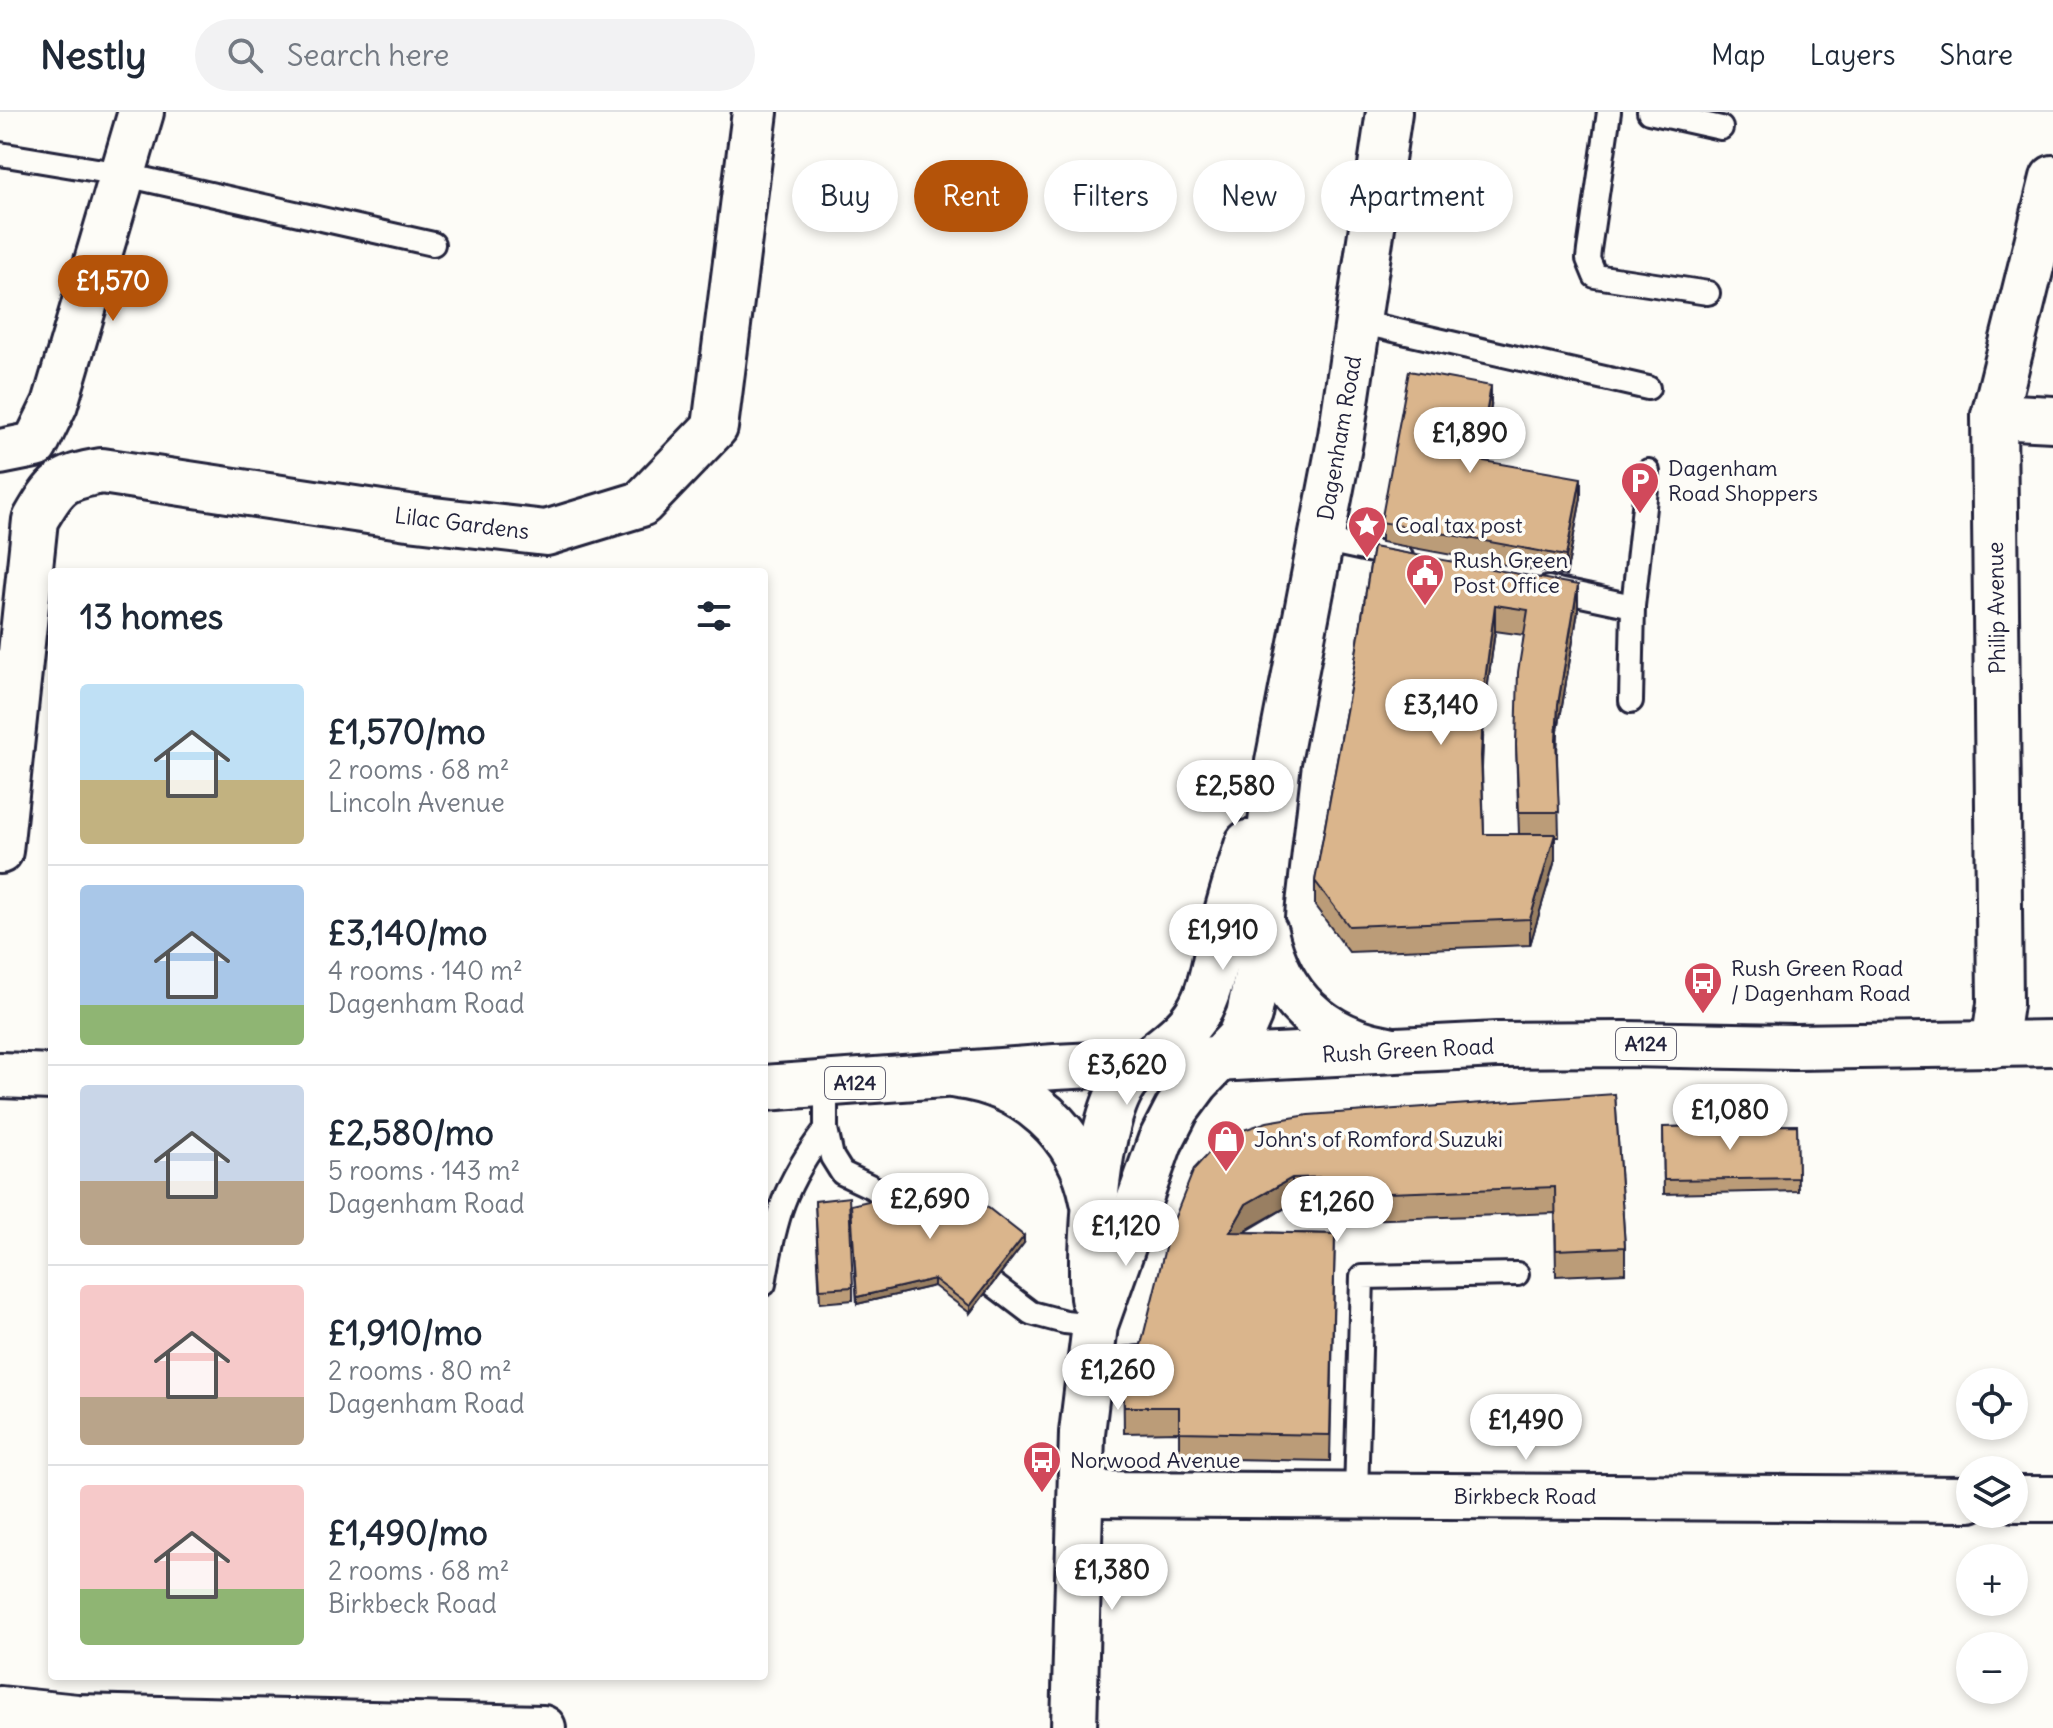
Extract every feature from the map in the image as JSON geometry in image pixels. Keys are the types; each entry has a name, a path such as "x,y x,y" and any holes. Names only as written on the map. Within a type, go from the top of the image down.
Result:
{"street":[{"path":"17,448 55,404 141,112"},
{"name":"Lilac Gardens","path":"53,489 75,475 102,471 408,517 546,533 641,504 715,427 755,112"},
{"name":"Dagenham Road","path":"1095,1325 1160,1142 1177,1109 1197,1082 1239,1038 1249,1015 1257,975 1278,762 1359,322 1389,112"},
{"name":"Philip Avenue","path":"1994,1045 2000,1004 1994,416 2053,178"},
{"path":"1994,416 2053,419"},
{"path":"0,851 4,784 35,520 53,489"},
{"name":"Dagenham Road","path":"1074,1728 1082,1433 1095,1325 1091,1249 1106,1128 1114,1102 1127,1080 1183,1032 1209,989 1238,874 1278,762"},
{"path":"1262,902 1270,957 1293,997 1311,1016 1337,1034 1367,1046 1399,1051"},
{"name":"Dagenham Road","path":"1209,989 1208,1025 1222,1059"},
{"name":"Rush Green Road","path":"768,1088 1145,1062 1513,1045 1794,1047 2053,1043"},
{"name":"Dagenham Road","path":"1145,1062 1160,1100 1160,1142"},
{"path":"0,1075 48,1077"},
{"path":"946,1075 998,1085 1044,1113 1077,1152 1088,1179 1095,1211"},
{"name":"Birkbeck Road","path":"1081,1494 1956,1499"},
{"path":"2028,1499 2053,1499"},
{"path":"0,1709 77,1717 543,1728"}],"lane":[{"path":"1609,112 1589,250 1590,267 1595,276 1708,293"},
{"path":"1649,112 1721,128"},
{"path":"0,154 121,174 433,244"},
{"path":"1359,322 1648,388"},
{"path":"17,448 53,489"},
{"path":"1631,701 1633,606 1648,471"},
{"path":"1321,540 1415,560"},
{"path":"1524,583 1633,606"},
{"path":"826,1085 826,1129 832,1157 842,1173 878,1190 930,1233"},
{"path":"768,1259 786,1192 803,1160 826,1129"},
{"path":"950,1251 1031,1313 1065,1322 1095,1325"},
{"path":"1356,1495 1362,1277 1517,1274"}],"building":[{"path":"1409,371 1491,386 1478,460 1581,478 1566,556 1381,522"},
{"path":"1373,547 1578,585 1558,704 1559,812 1519,812 1516,745 1518,672 1528,610 1495,605 1484,687 1481,756 1484,834 1555,834 1530,919 1349,926 1315,881"},
{"path":"1615,1094 1625,1247 1556,1250 1555,1187 1333,1195 1334,1177 1292,1178 1246,1204 1230,1232 1335,1234 1330,1435 1179,1432 1179,1407 1124,1407 1123,1347 1141,1345 1169,1232 1194,1169 1223,1137 1267,1122 1308,1115"},
{"path":"1797,1125 1798,1178 1664,1180 1663,1127"},
{"path":"954,1181 1024,1236 970,1306 934,1279 857,1297 851,1205"},
{"path":"849,1197 853,1287 820,1289 815,1201"}],"place":[{"name":"Dagenham Road Shoppers","path":"1640,515"},
{"name":"Coal tax post","path":"1367,559"},
{"name":"Rush Green Post Office","path":"1425,607"},
{"name":"Rush Green Road / Dagenham Road","path":"1703,1015"},
{"name":"John's of Romford Suzuki","path":"1226,1173"},
{"name":"Norwood Avenue","path":"1042,1494"}]}
